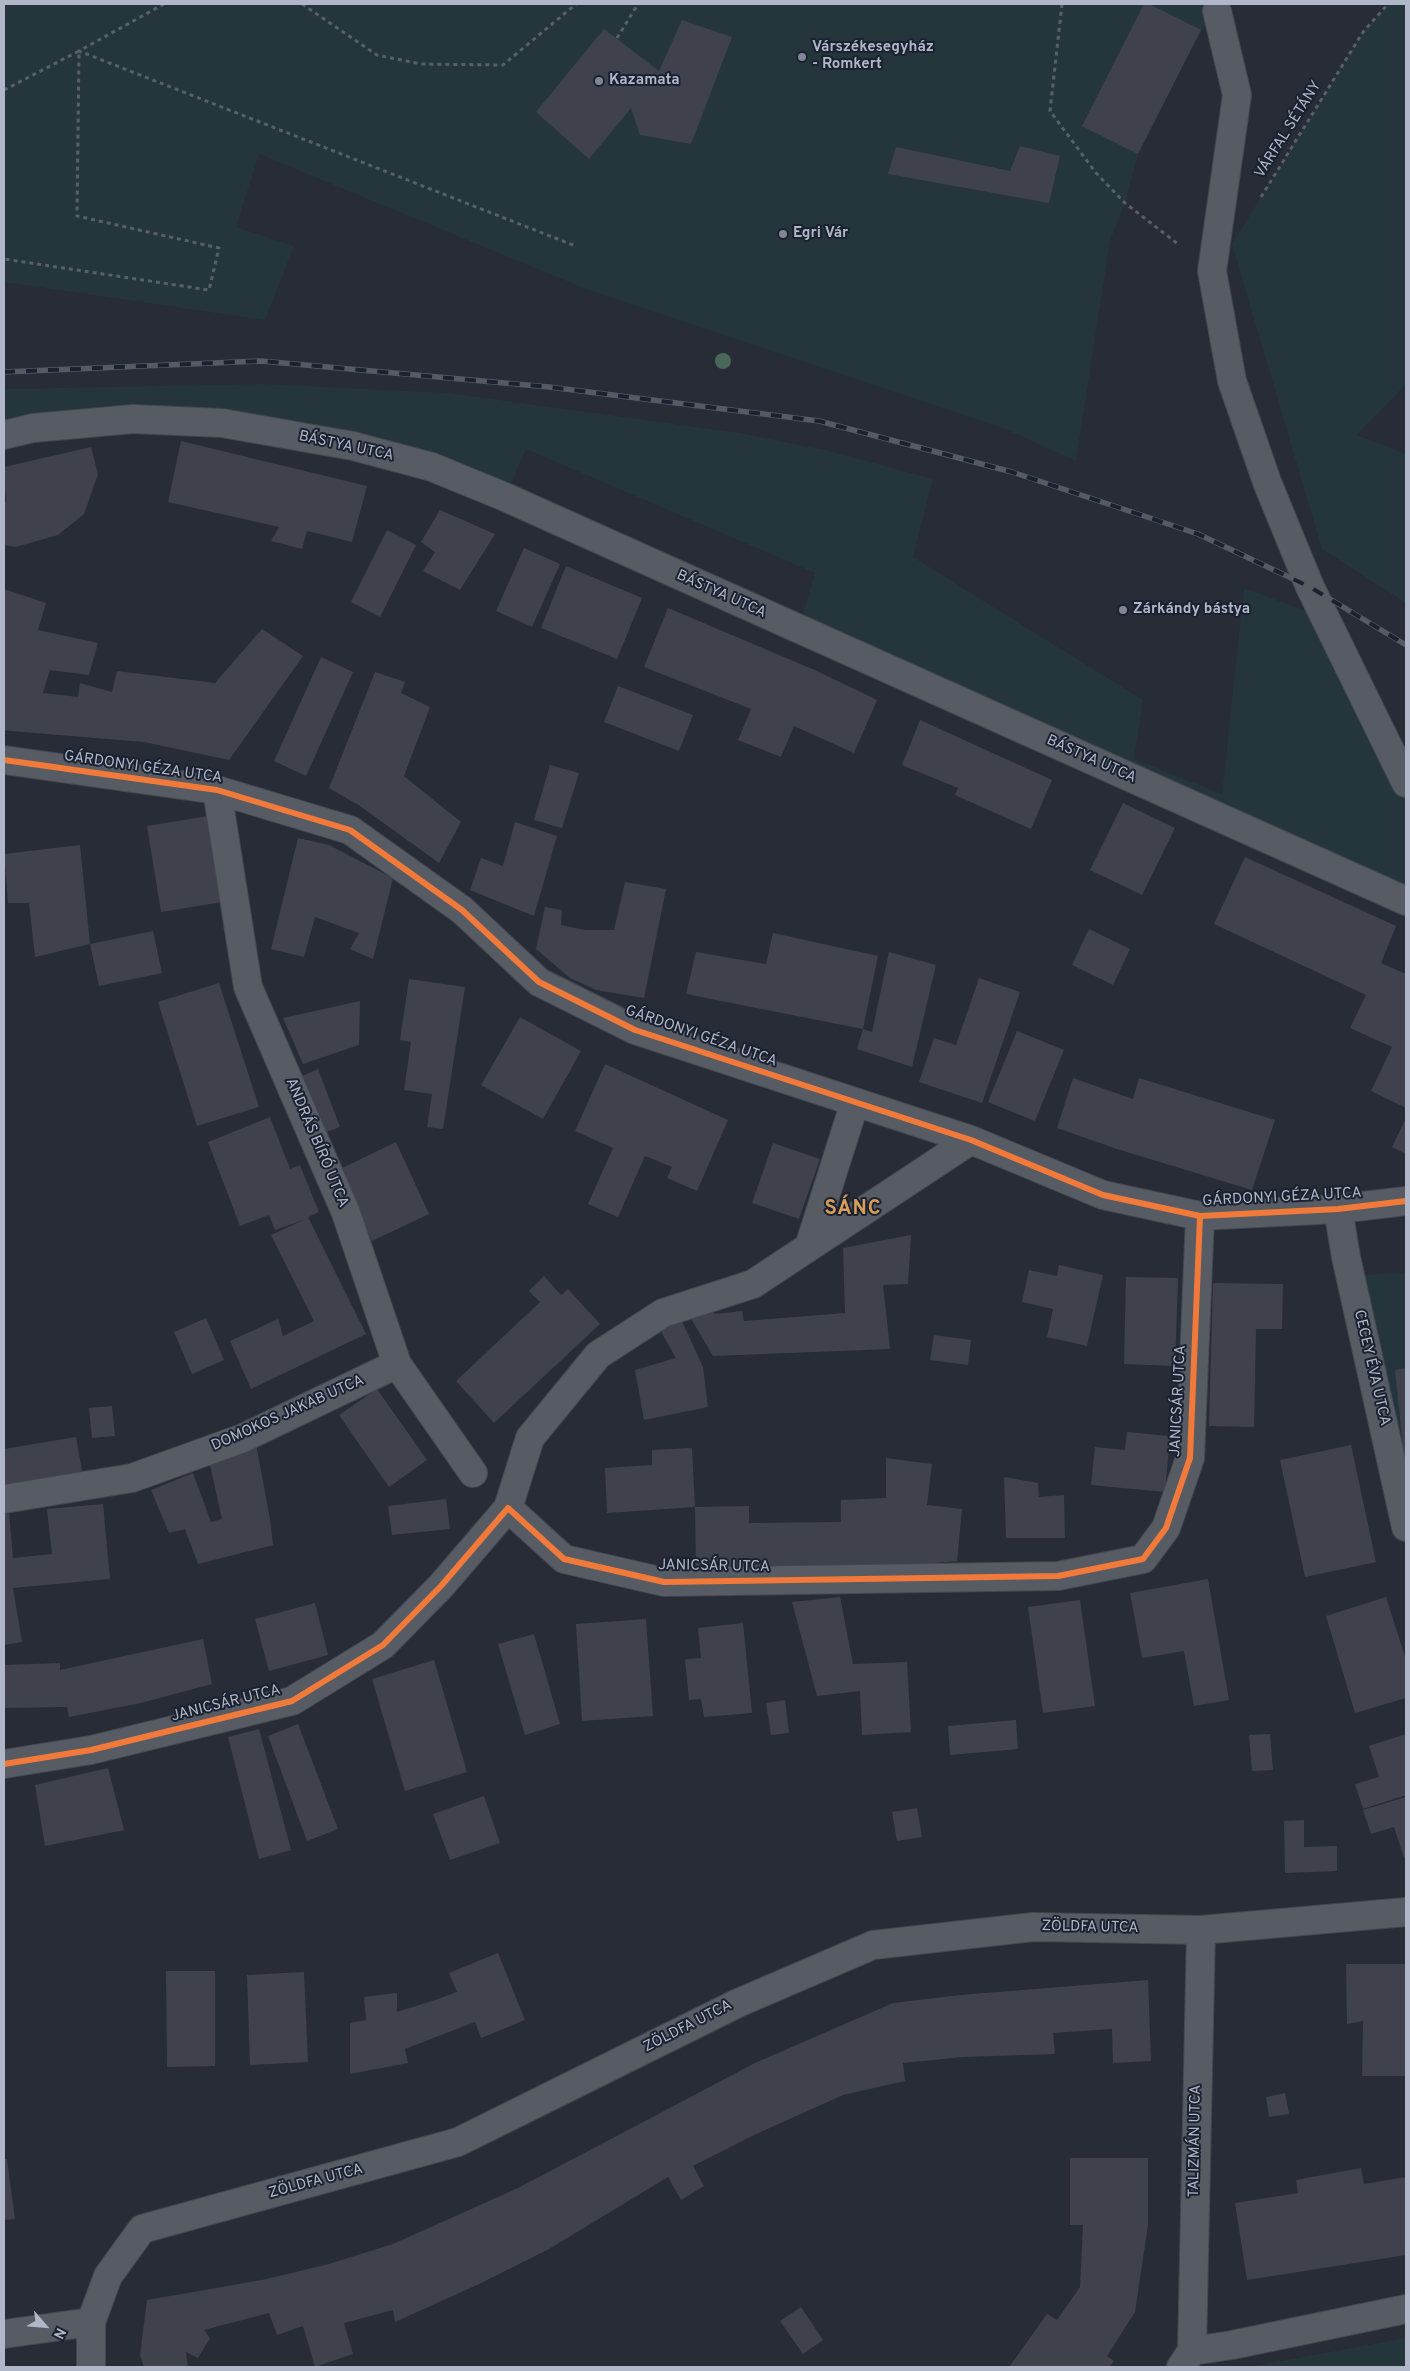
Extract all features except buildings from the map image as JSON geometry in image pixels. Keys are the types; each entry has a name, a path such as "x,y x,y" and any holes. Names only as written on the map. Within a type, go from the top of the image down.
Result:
{"street":[{"path":"1217,11 1237,95 1212,271 1232,381 1267,482 1310,587 1406,783"},
{"name":"BÁSTYA UTCA","path":"4,435 34,428 133,419 222,422 353,446 432,467 514,501 1406,901"},
{"name":"GÁRDONYI GÉZA UTCA","path":"4,760 217,790 350,830 462,910 539,982 635,1030 971,1140 1103,1195 1200,1216 1338,1209 1406,1201"},
{"name":"ANDRÁS BÍRÓ UTCA","path":"217,790 248,987 346,1213 397,1364 473,1473"},
{"path":"809,1246 855,1102"},
{"path":"508,1508 530,1438 598,1355 663,1313 753,1284 971,1140"},
{"name":"CECEY ÉVA UTCA","path":"1338,1209 1346,1257 1406,1527"},
{"name":"JANICSÁR UTCA","path":"4,1764 91,1750 292,1701 383,1645 442,1586 508,1508 564,1559 664,1582 1058,1576 1142,1559 1166,1528 1190,1458 1200,1216"},
{"name":"DOMOKOS JAKAB UTCA","path":"4,1499 132,1478 243,1438 397,1364"},
{"name":"ZÖLDFA UTCA","path":"91,2367 91,2322 108,2276 142,2230 458,2142 738,2003 873,1946 1033,1927 1200,1930 1406,1912"},
{"name":"TALIZMÁN UTCA","path":"1200,1930 1187,2359 1232,2345 1406,2309"},
{"path":"4,2334 91,2322"}],"path":[{"path":"4,90 164,4"},
{"path":"302,4 377,55 421,64 503,65 575,4"},
{"path":"617,38 638,4"},
{"path":"1062,4 1050,111 1096,173 1125,204 1212,271"},
{"path":"78,51 573,245"},
{"path":"4,259 209,290 219,248 77,216 78,51"}],"shaded area":[{"name":"Egri Vár","path":"4,4 1226,4 1201,30 1138,154 1125,203 1110,241 1076,461 1003,428 586,289 259,154 236,227 294,246 265,320 4,282"},
{"path":"1388,4 1406,4 1406,384 1357,435 1406,454 1406,603 1322,549 1232,244 1363,32"},
{"path":"264,384 448,393 740,433 829,451 933,479 913,557 1143,700 1134,759 1222,794 1244,588 1325,618 1406,783 1406,901 798,630 815,573 526,449 505,497 222,423 4,435 4,389"},
{"path":"1406,1273 1406,1472 1361,1275"},
{"path":"1406,2338 1406,2367 1249,2367"}],"railway":[{"path":"4,372 261,361 549,387 819,421 1012,472 1198,534 1310,587 1406,645"}],"cycle path":[{"path":"4,760 217,790 350,830 462,910 539,982 635,1030 971,1140 1103,1195 1200,1216 1338,1209 1406,1201"},
{"path":"4,1764 91,1750 292,1701 383,1645 441,1586 508,1508 564,1559 664,1582 1058,1576 1143,1559 1166,1528 1190,1458 1200,1216"}],"place":[{"name":"Várszékesegyház - Romkert","path":"802,57"},
{"name":"Kazamata","path":"599,81"},
{"name":"Egri Vár","path":"783,234"},
{"name":"Zárkándy bástya","path":"1123,610"}],"district":[{"name":"SÁNC","path":"853,1210"}]}
